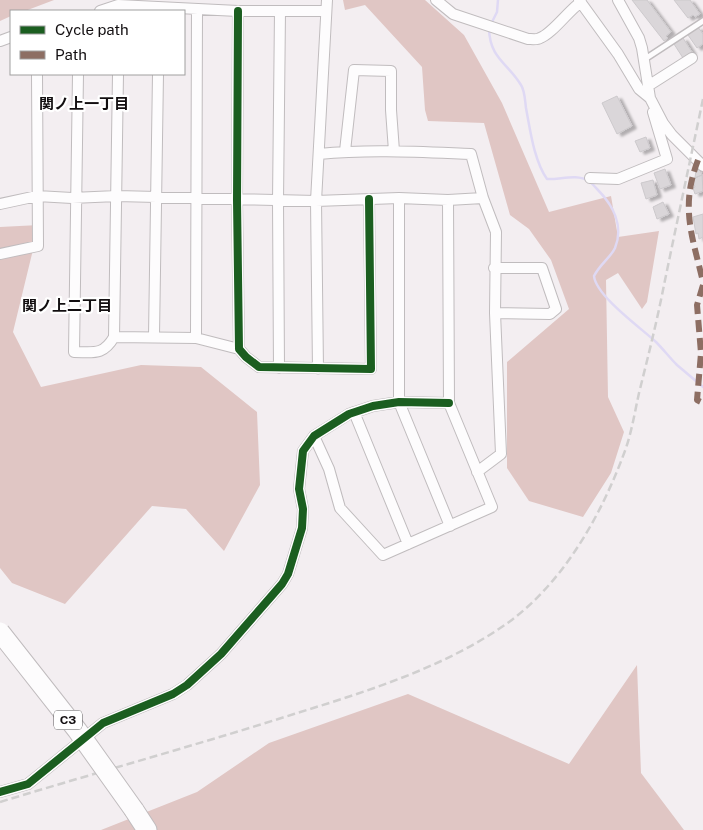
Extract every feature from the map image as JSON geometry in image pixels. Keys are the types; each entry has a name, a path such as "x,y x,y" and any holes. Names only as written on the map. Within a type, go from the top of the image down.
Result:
{"highway":[{"name":"C3","path":"0,632 77,730 147,830"}],"street":[{"path":"318,369 316,201 327,0"},
{"path":"436,0 453,14 484,26 528,39 540,38 549,32 580,1 618,54 639,89 652,102 672,135 703,166"},
{"path":"590,178 618,178 667,159 653,115 645,59 639,38 618,0"},
{"path":"118,8 325,11"},
{"path":"196,338 197,9"},
{"path":"238,11 237,200 239,348 246,357 259,367 370,369 369,199"},
{"path":"279,368 280,11"},
{"path":"648,86 692,58"},
{"path":"346,151 354,70 391,71 394,151"},
{"path":"0,254 38,246 36,196 37,75"},
{"path":"78,75 74,352 98,352 109,346 114,337 118,75"},
{"path":"154,336 158,75"},
{"path":"319,154 346,151 471,154 496,232 494,268 495,313 501,454 477,472"},
{"path":"0,204 36,196 316,201 484,198"},
{"path":"400,198 399,402 450,526"},
{"path":"314,436 329,469 340,508 383,555 492,507 449,403 448,200"},
{"path":"494,268 542,268 556,309 550,314 495,313"},
{"path":"114,337 196,338 239,348"},
{"path":"0,792 28,784 103,723 173,694 187,685 221,654 282,584 288,574 302,528 303,510 299,489 303,451 314,436 349,414 373,406 399,402 449,403"},
{"path":"354,412 408,544"}],"lane":[{"path":"645,59 703,21"}],"shaded area":[{"path":"0,0 54,0 28,10 10,10 10,16 0,21"},
{"path":"343,0 425,0 464,35 502,103 549,212 611,196 618,237 659,231 647,302 642,309 618,273 606,280 608,397 624,432 611,473 583,517 529,501 507,468 507,362 569,309 551,260 529,229 510,215 484,123 428,121 425,110 422,67 365,5 345,10"},
{"path":"39,225 13,332 41,387 141,365 201,367 257,412 260,485 224,551 186,509 152,506 65,604 12,583 0,568 0,227"},
{"path":"637,665 641,773 684,830 101,830 197,792 269,743 408,694 569,764"}],"building":[{"path":"632,0 647,0 671,32 666,36 668,38 664,41"},
{"path":"674,0 690,0 700,14 688,18"},
{"path":"698,27 703,34 703,44 697,48 688,35"},
{"path":"683,38 692,52 683,58 674,44"},
{"path":"617,96 632,126 617,134 602,103"},
{"path":"646,137 650,148 640,152 635,141"},
{"path":"699,168 702,175 695,178 696,170"},
{"path":"665,169 671,185 660,189 654,173"},
{"path":"702,175 703,191 695,194 692,179"},
{"path":"653,180 657,195 646,199 641,183"},
{"path":"663,202 669,214 657,219 653,207"},
{"path":"703,214 703,237 699,239 698,233 696,234 693,217"}],"waterway":[{"path":"491,24 497,12 498,0"},
{"path":"489,29 490,39 496,54 522,87 533,145 547,179 579,177 589,181 603,195 615,216 618,232 615,248 594,276 602,293 656,342 677,365 703,387"}],"railway":[{"path":"0,802 378,687 433,665 485,638 509,622 548,587 565,566 594,520 617,472 626,448 658,312 703,99"}],"marked path":[{"path":"698,160 690,192 689,207 692,235 703,282"},
{"path":"703,285 697,305 701,353 697,400 703,403"}],"cycle path":[{"path":"238,11 237,200 239,349 259,367 371,369 369,199"},
{"path":"0,792 28,784 103,723 173,694 187,685 221,654 282,584 288,574 302,528 303,509 299,489 303,451 314,436 349,414 373,406 399,402 449,403"}],"district":[{"name":"関ノ上一丁目","path":"84,103"},
{"name":"関ノ上二丁目","path":"67,305"}]}
